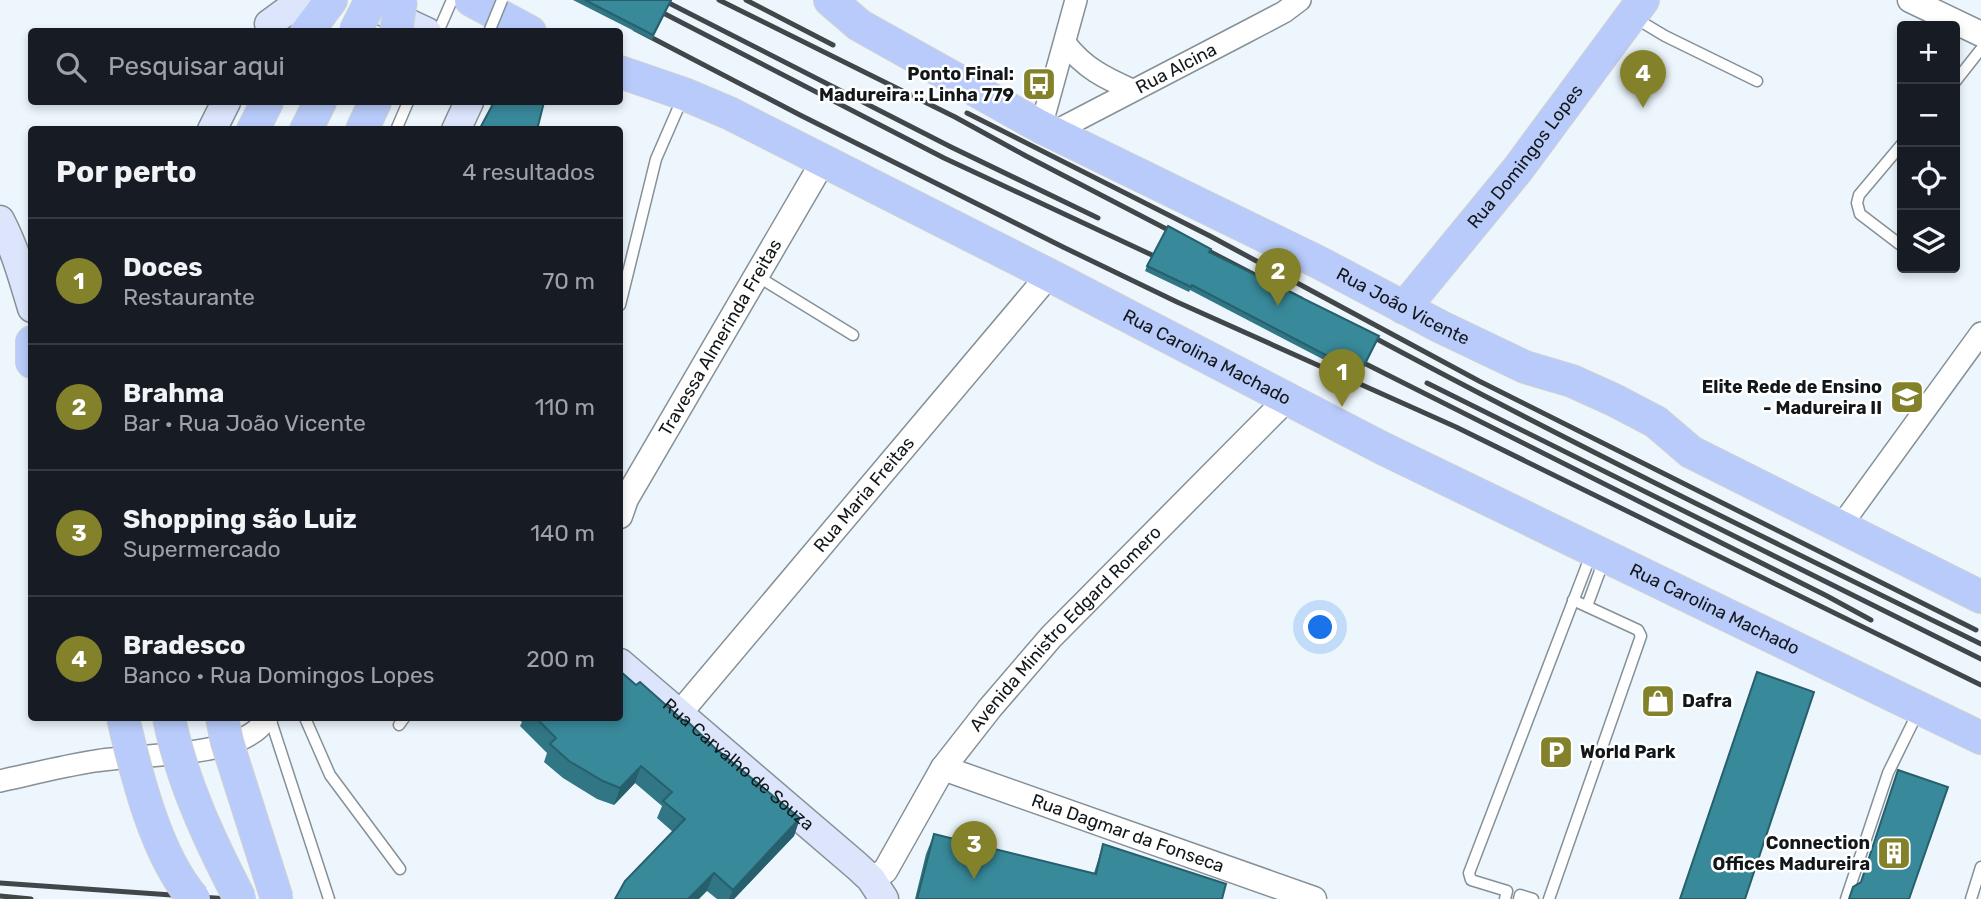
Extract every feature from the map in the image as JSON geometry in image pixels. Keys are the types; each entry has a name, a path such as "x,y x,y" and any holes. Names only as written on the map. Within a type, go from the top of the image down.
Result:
{"main road":[{"path":"271,18 302,0"},
{"path":"310,28 331,0"},
{"path":"356,0 418,28"},
{"path":"357,28 371,0"},
{"path":"397,28 401,0"},
{"path":"471,0 506,23"},
{"name":"Rua João Vicente","path":"831,1 859,25 1047,130 1318,262 1404,308 1525,367 1572,381 1614,400 1656,422 1690,452 1981,597"},
{"name":"Rua Domingos Lopes","path":"1404,308 1518,169 1637,8"},
{"name":"Rua Carolina Machado","path":"623,73 729,113 1382,448 1981,738"},
{"path":"214,126 224,105"},
{"path":"255,126 266,105"},
{"path":"308,126 318,105"},
{"path":"364,126 374,105"},
{"path":"0,220 11,241 28,294"},
{"name":"Rua Carvalho de Souza","path":"623,666 868,886"},
{"path":"124,721 135,769 163,847 194,899"},
{"path":"170,721 205,832 240,899"},
{"path":"223,721 277,899"}],"street":[{"path":"1047,130 1076,0"},
{"name":"Rua Alcina","path":"1047,130 1244,33 1284,12 1300,0"},
{"path":"1910,0 1981,34"},
{"path":"1065,44 1077,59 1090,69 1132,90"},
{"name":"Travessa Almerinda Freitas","path":"623,506 824,160"},
{"name":"Rua Maria Freitas","path":"679,714 1049,275"},
{"path":"1840,527 1981,333"},
{"name":"Avenida Ministro Edgard Romero","path":"868,886 885,871 943,768 990,708 1051,638 1287,399"},
{"path":"0,781 97,760 184,753 230,743 258,730 266,721"},
{"name":"Rua Dagmar da Fonseca","path":"943,768 1314,899"}],"lane":[{"path":"440,28 452,0"},
{"path":"1637,8 1665,36 1757,82"},
{"path":"1960,76 1981,49"},
{"path":"623,293 656,159 684,94"},
{"path":"398,126 407,105"},
{"path":"1897,242 1860,215 1857,203 1859,195 1899,147"},
{"path":"757,276 853,335"},
{"path":"1533,899 1506,895 1471,880 1469,873 1573,600 1599,553"},
{"path":"1587,606 1599,553"},
{"path":"1549,899 1641,636 1639,630 1573,600"},
{"path":"1846,899 1888,773 1920,707"},
{"path":"269,721 330,899"},
{"path":"306,721 330,775 400,869"},
{"path":"1971,899 1981,867"}],"building":[{"path":"585,0 671,0 653,35"},
{"path":"492,105 543,105 538,126 481,126"},
{"path":"1168,226 1211,249 1209,252 1379,336 1360,373 1192,285 1191,287 1147,266"},
{"path":"1757,672 1814,692 1745,899 1680,899"},
{"path":"623,674 636,685 640,682 800,818 733,890 714,873 688,899 615,899 625,881 685,819 663,801 672,792 641,766 620,788 569,761 550,744 556,738 539,721 623,721"},
{"name":"Connection Offices Madureira","path":"1898,770 1948,787 1909,899 1849,899 1853,887 1861,882"},
{"path":"934,834 1096,874 1103,844 1226,884 1222,899 917,899"}],"railway":[{"path":"638,0 944,158 1169,263"},
{"path":"663,0 951,147 1098,218"},
{"path":"719,0 955,117 1301,299"},
{"path":"746,0 833,45"},
{"path":"635,29 1063,247 1177,302 1456,427 1981,685"},
{"path":"967,113 1210,236 1479,381 1976,630"},
{"path":"1360,330 1591,451 1981,644"},
{"path":"1350,356 1871,620"},
{"path":"1427,383 1981,659"},
{"path":"0,883 229,899"},
{"path":"0,896 31,899"}],"place":[{"name":"Ponto Final: Madureira :: Linha 779","path":"1039,84"},
{"name":"Bradesco","path":"1643,108"},
{"name":"Brahma","path":"1278,306"},
{"name":"Elite Rede de Ensino - Madureira II","path":"1907,397"},
{"name":"Doces","path":"1342,407"},
{"name":"Dafra","path":"1658,701"},
{"name":"World Park","path":"1556,752"},
{"name":"Connection Offices Madureira","path":"1894,853"},
{"name":"Shopping são Luiz","path":"974,879"}]}
